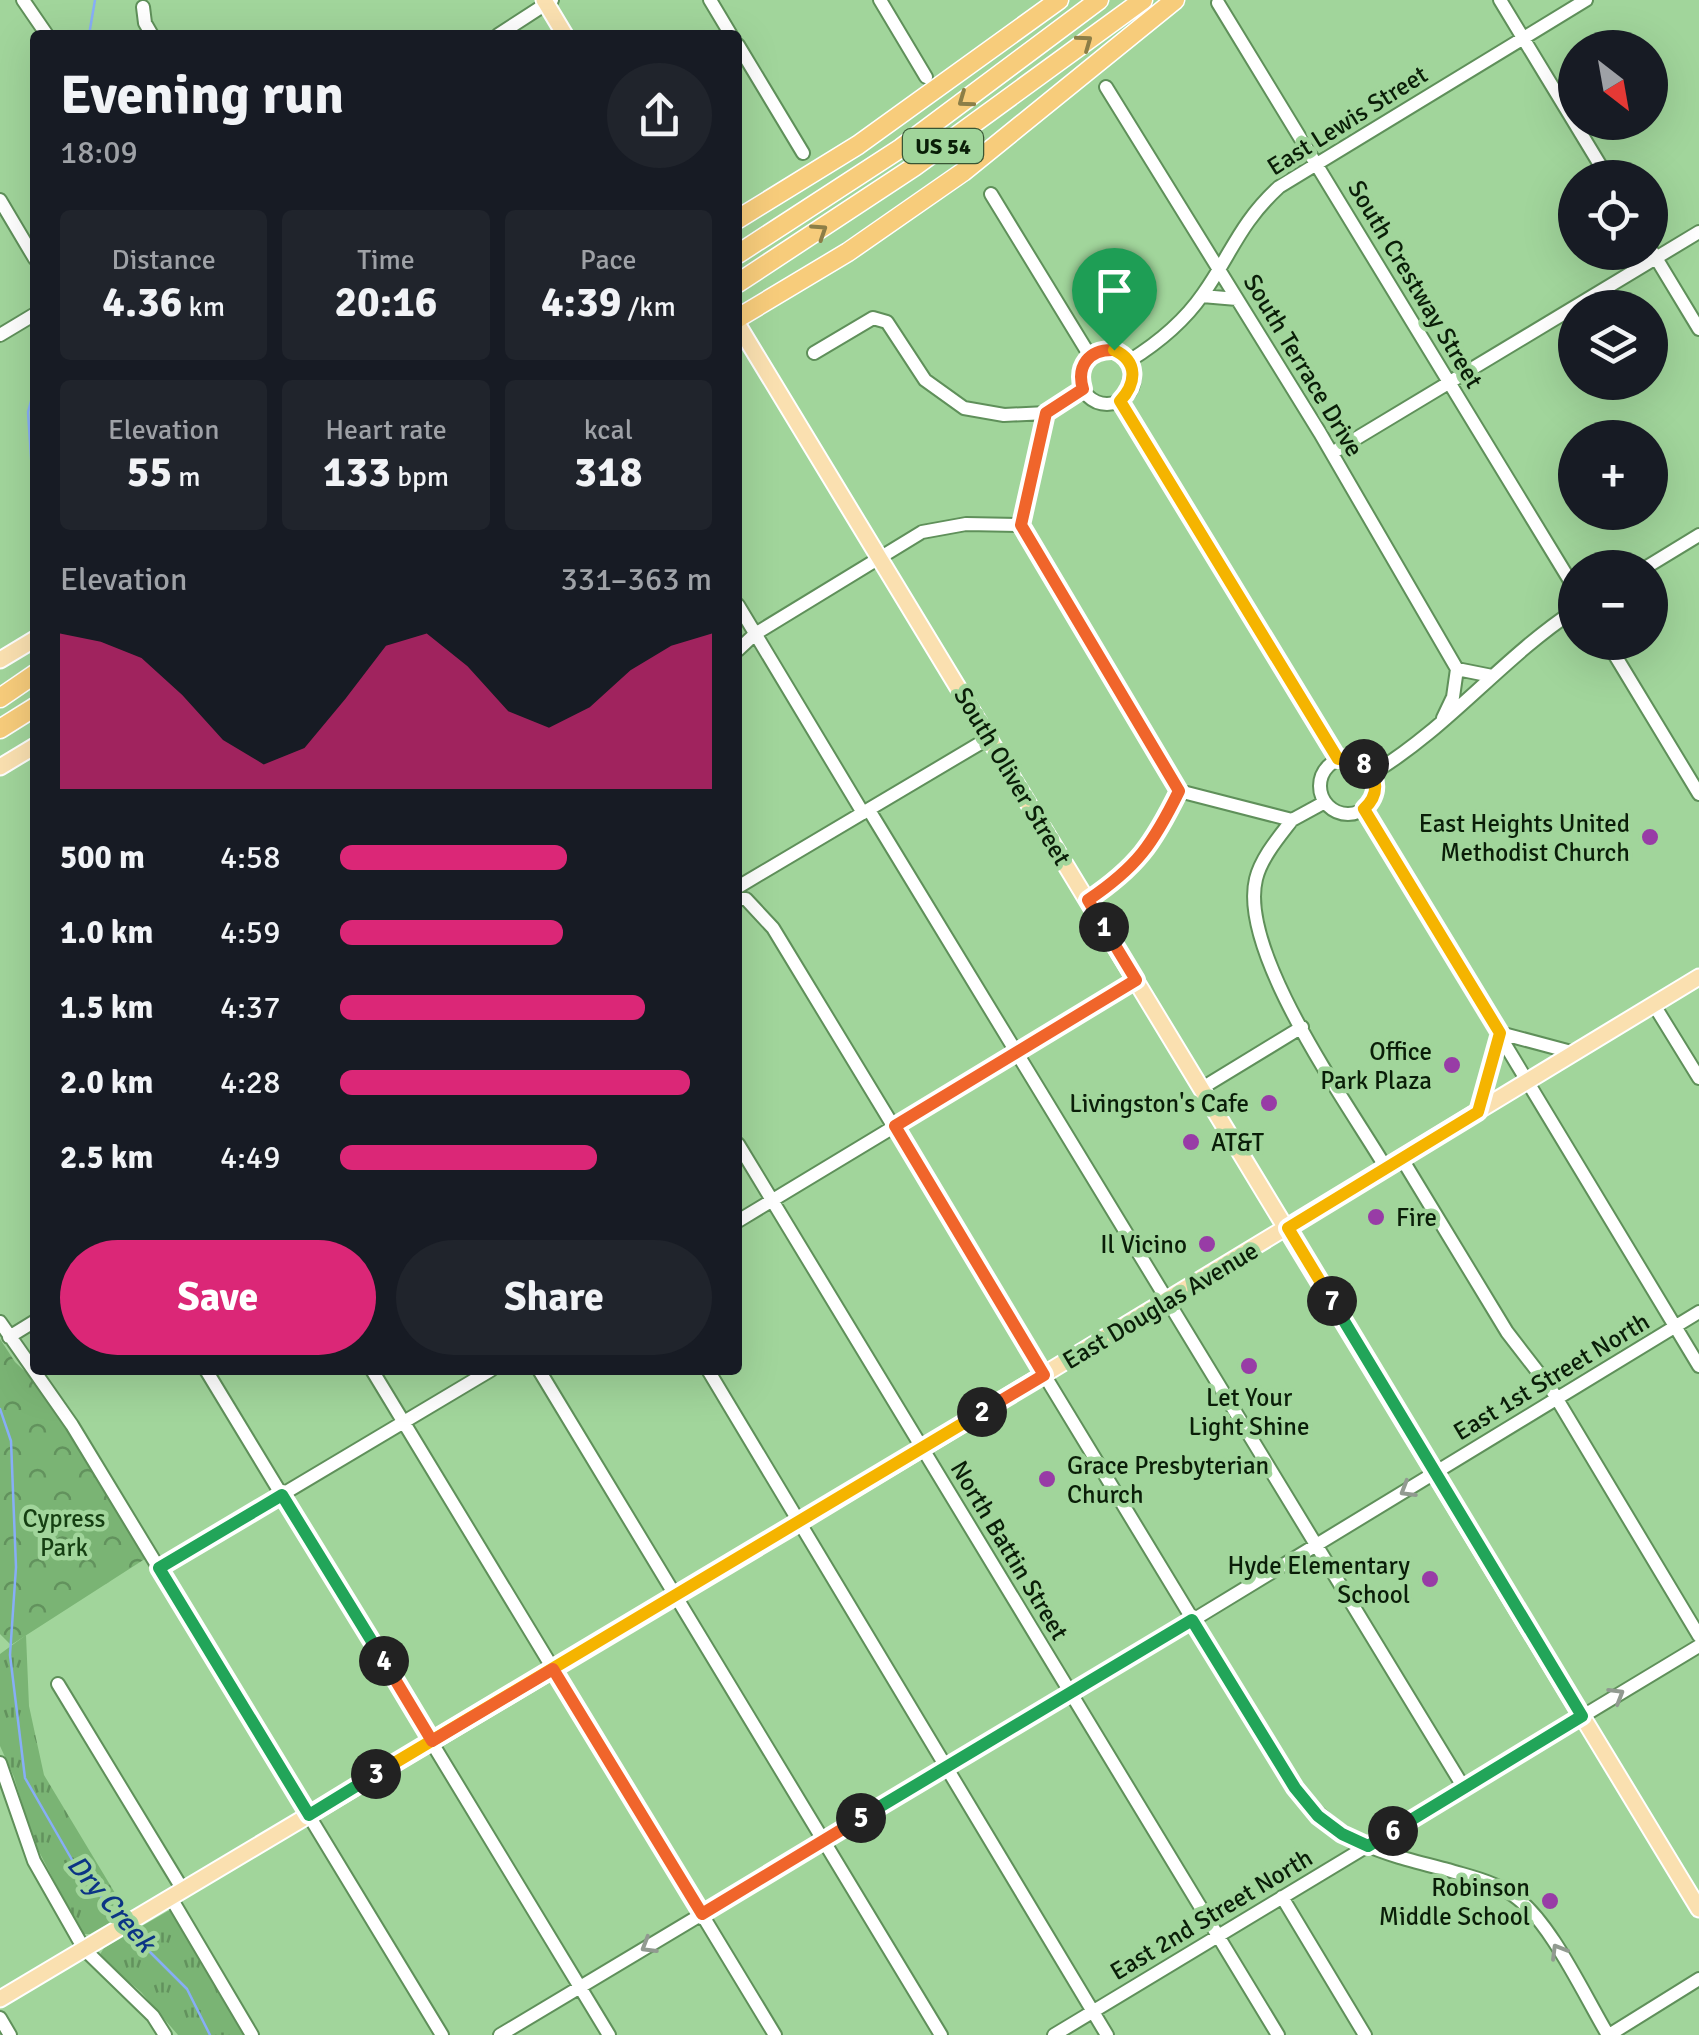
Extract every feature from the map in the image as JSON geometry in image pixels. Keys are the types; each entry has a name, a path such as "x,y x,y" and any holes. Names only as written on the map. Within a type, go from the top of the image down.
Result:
{"highway":[{"path":"742,217 858,145 1059,0"},
{"name":"US 54","path":"742,251 900,148 1100,0"},
{"name":"US 54","path":"742,280 914,167 1142,0"},
{"path":"742,319 963,172 1175,0"},
{"path":"0,698 30,679"},
{"path":"0,732 30,711"},
{"path":"0,732 30,719"}],"main road":[{"path":"547,1 562,30"},
{"name":"South Oliver Street","path":"742,329 1699,1909"},
{"path":"0,660 30,642"},
{"path":"0,768 30,749"},
{"name":"East Douglas Avenue","path":"0,1999 1044,1375 1699,977"}],"street":[{"path":"23,0 44,30"},
{"path":"710,0 729,30"},
{"path":"880,0 926,77"},
{"path":"1500,0 1597,160"},
{"name":"East Lewis Street","path":"1129,361 1157,344 1202,296 1238,231 1279,188 1586,0"},
{"path":"505,30 547,1"},
{"name":"South Crestway Street","path":"1218,3 1558,562"},
{"path":"143,6 149,30"},
{"path":"742,52 803,152"},
{"name":"South Terrace Drive","path":"1106,87 1332,453 1457,669"},
{"path":"991,194 1090,356"},
{"path":"0,200 30,251"},
{"path":"1668,246 1699,232"},
{"path":"1332,453 1626,270"},
{"path":"1663,270 1699,328"},
{"path":"1202,296 1237,299"},
{"path":"0,335 30,317"},
{"path":"814,353 873,318 881,318 925,380 964,408 1004,416 1046,413 1083,389"},
{"path":"1114,350 1129,361 1134,379 1120,401 1096,401 1083,389 1080,372 1090,356 1114,350"},
{"path":"1120,401 1338,759"},
{"path":"1046,413 1021,525 1179,791 1292,820"},
{"path":"742,646 754,634 922,532 966,524 1021,525"},
{"path":"1668,554 1699,535"},
{"path":"742,612 1168,1300 1464,1788"},
{"path":"1374,773 1439,726 1540,633 1558,621"},
{"path":"1618,660 1699,794"},
{"path":"1439,726 1453,698 1457,669 1492,676"},
{"path":"742,885 989,738"},
{"path":"1338,759 1360,760 1374,773 1375,794 1364,809 1340,813 1325,802 1321,777 1338,759"},
{"path":"1088,900 1123,876 1143,856 1179,791"},
{"path":"1325,802 1292,820 1274,844 1256,879 1257,928 1284,997 1386,1168"},
{"path":"1364,809 1699,1366"},
{"path":"742,898 772,928 1295,1788 1318,1816 1342,1834 1368,1846 1490,1882 1521,1902 1544,1928 1608,2035 1699,1979"},
{"path":"742,1219 1136,980"},
{"path":"1654,1004 1699,1078"},
{"path":"1202,1088 1302,1028"},
{"path":"1500,1033 1575,1053"},
{"path":"1478,1112 1500,1033"},
{"name":"North Battin Street","path":"742,1151 1278,2035"},
{"path":"1402,1159 1507,1332 1552,1389 1555,1400 1699,1636"},
{"name":"East 1st Street North","path":"500,2035 1699,1312"},
{"path":"0,1322 30,1366"},
{"path":"9,1337 30,1324"},
{"path":"37,1375 72,1424 442,2035"},
{"path":"209,1375 609,2035"},
{"path":"375,1375 775,2035"},
{"path":"159,1568 483,1375"},
{"path":"542,1375 941,2035"},
{"path":"711,1375 1108,2035"},
{"name":"East 2nd Street North","path":"1054,2035 1699,1646"},
{"path":"58,1684 252,2035"},
{"path":"0,1763 34,1861 84,1949 153,2016 166,2035"},
{"path":"1282,1897 1365,2035"},
{"path":"0,2018 10,2035"}],"green space":[{"name":"Cypress Park","path":"0,1339 15,1362 52,1397 151,1555 11,1645 0,1634"},
{"path":"26,1635 29,1706 44,1775 127,1913 90,1934 79,1929 32,1838 14,1777 0,1746 0,1654"},
{"path":"168,1911 248,2035 178,2035 141,1992 99,1956 104,1948"}],"waterway":[{"name":"Dry Creek","path":"90,30 95,0"},
{"name":"Dry Creek","path":"30,405 30,442"},
{"name":"Dry Creek","path":"0,1409 11,1441 16,1567 10,1655 25,1778 75,1865 121,1921"},
{"name":"Dry Creek","path":"129,1931 187,1989 210,2035"}],"place":[{"name":"East Heights United Methodist Church","path":"1650,837"},
{"name":"Office Park Plaza","path":"1452,1065"},
{"name":"Livingston's Cafe","path":"1269,1103"},
{"name":"AT&T","path":"1191,1142"},
{"name":"Fire","path":"1376,1217"},
{"name":"Il Vicino","path":"1207,1244"},
{"name":"Let Your Light Shine","path":"1249,1366"},
{"name":"Grace Presbyterian Church","path":"1047,1479"},
{"name":"Hyde Elementary School","path":"1430,1579"},
{"name":"Robinson Middle School","path":"1550,1901"}],"route":[{"path":"1114,350 1090,356 1080,372 1083,389 1046,413 1021,525 1179,791 1143,856 1123,876 1088,900 1136,980 895,1126 1044,1375 922,1447 799,1522 460,1724 432,1741 309,1815 159,1568 282,1495 432,1741 553,1669 702,1914 1192,1620 1295,1788 1318,1816 1342,1834 1368,1846 1582,1716 1288,1228 1478,1112 1500,1033 1364,809 1375,794 1374,773 1360,760 1338,759 1120,401 1131,388 1133,370 1129,361 1114,350"}]}
